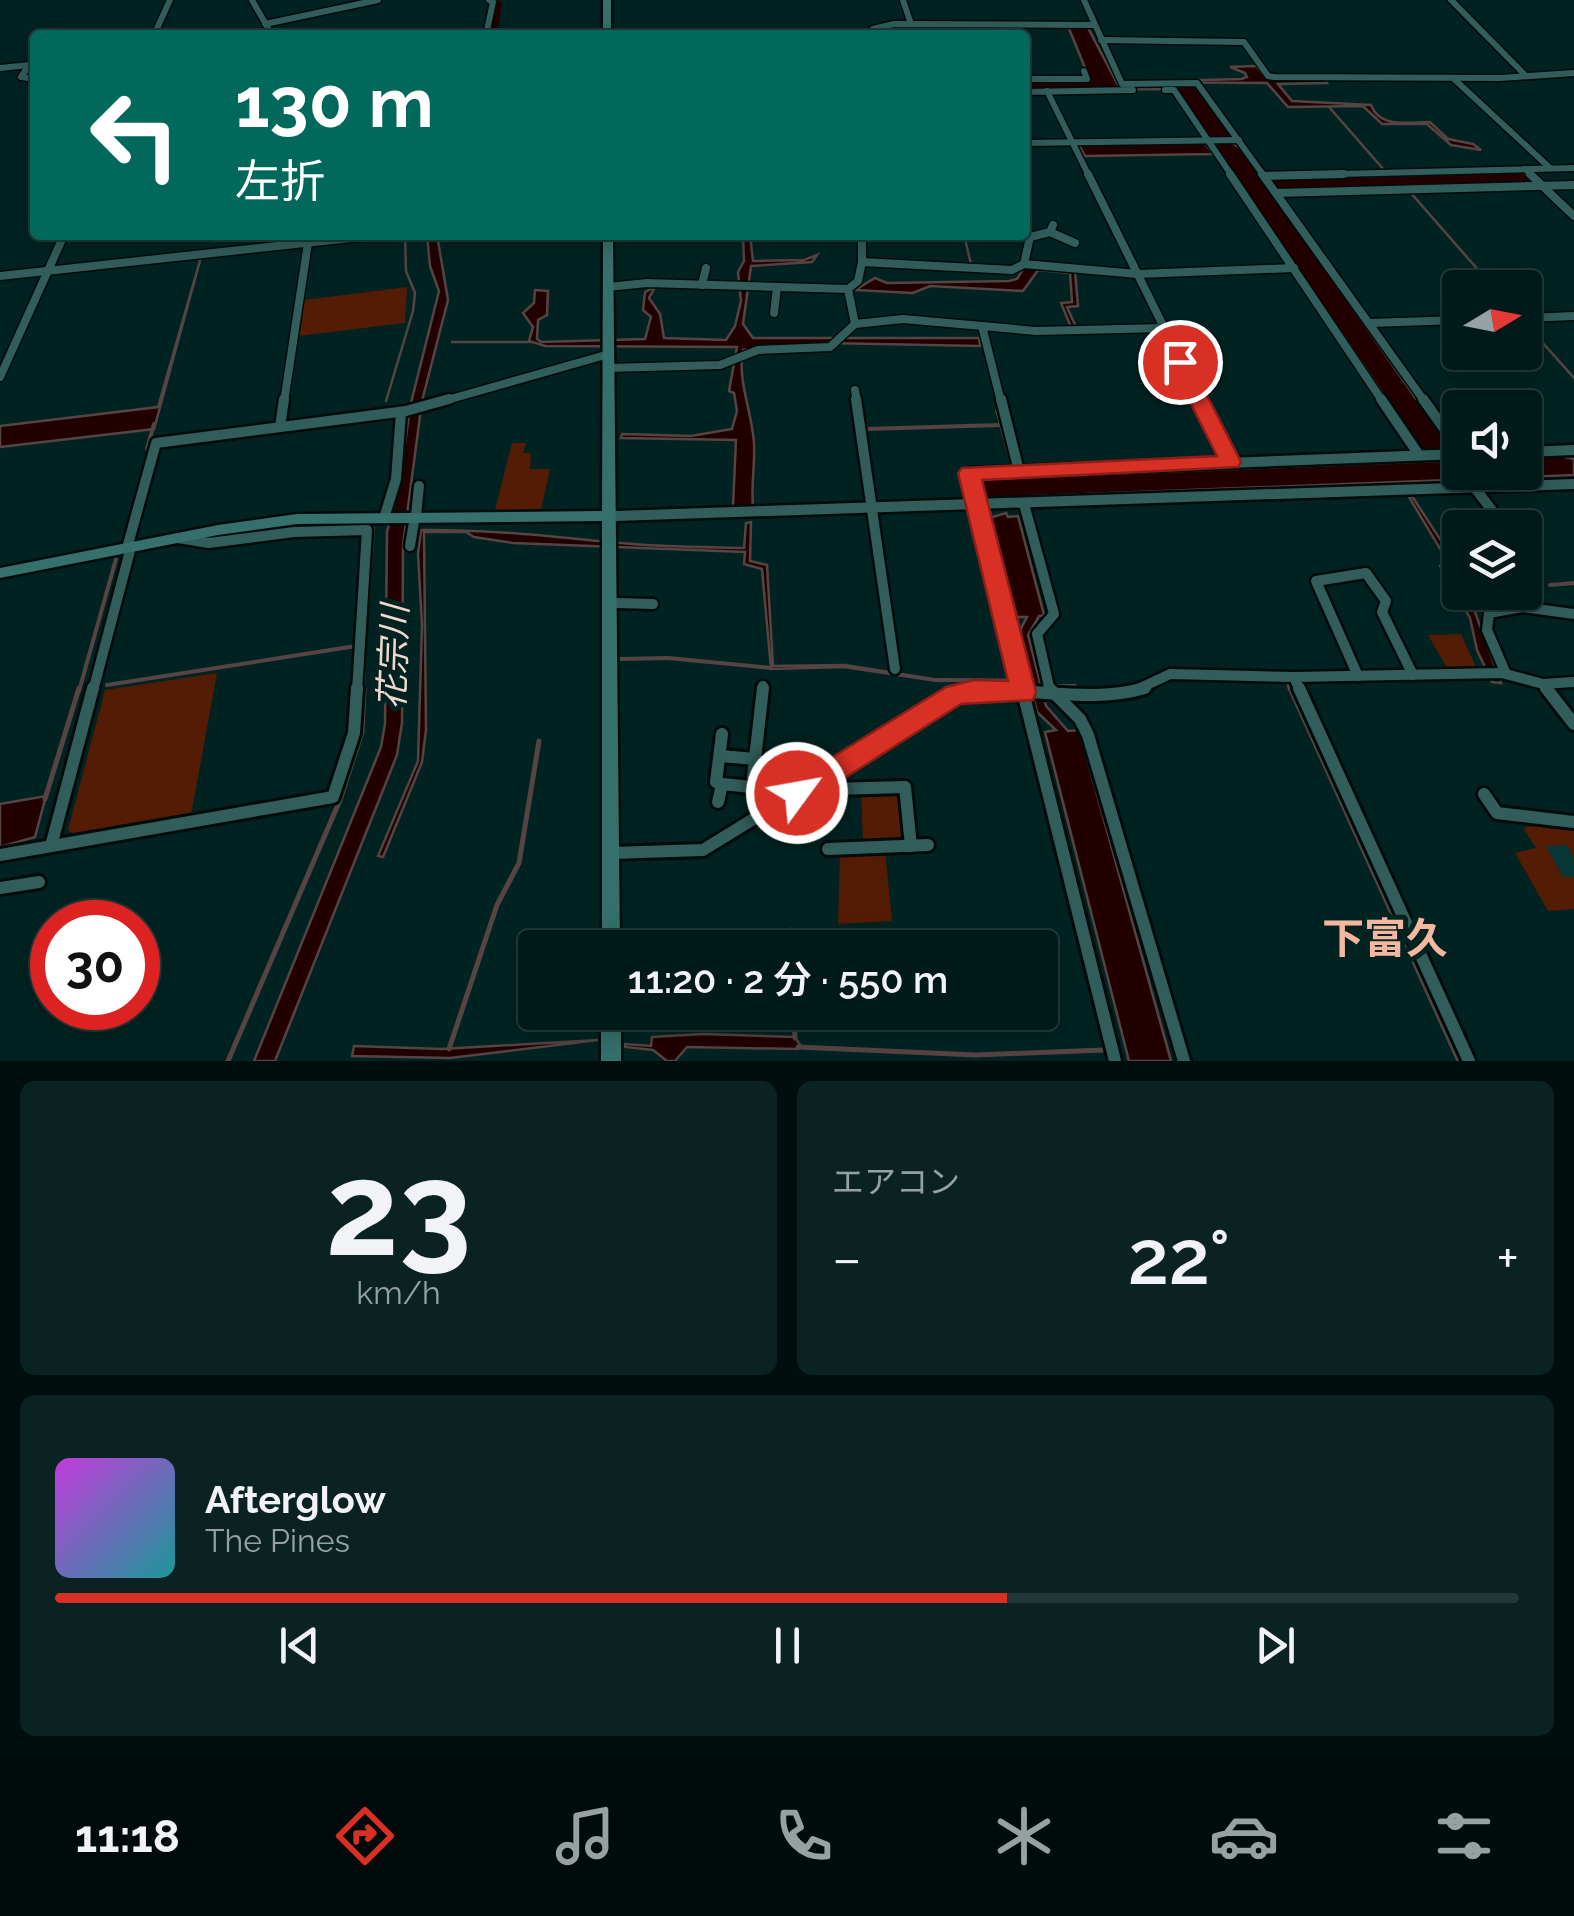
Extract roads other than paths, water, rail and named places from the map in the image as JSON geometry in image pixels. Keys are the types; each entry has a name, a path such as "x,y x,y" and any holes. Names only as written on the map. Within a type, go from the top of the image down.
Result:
{"street":[{"path":"156,30 170,0"},
{"path":"252,0 269,30"},
{"path":"265,24 378,0"},
{"path":"487,30 493,2 489,0"},
{"path":"607,0 607,30"},
{"path":"904,0 911,24"},
{"path":"1084,0 1122,84 1197,83 1442,427"},
{"path":"1451,0 1524,74"},
{"path":"876,30 911,24 1093,25"},
{"path":"1101,40 1244,42 1268,76 1274,78 1574,73"},
{"path":"0,68 29,66 21,76 30,78"},
{"path":"1030,80 1087,78 1084,71"},
{"path":"1453,78 1550,168"},
{"path":"1030,92 1174,90 1424,455"},
{"path":"1047,92 1230,462"},
{"path":"1030,143 1236,140"},
{"path":"1265,176 1574,168"},
{"path":"1526,171 1574,216"},
{"path":"1278,193 1574,185"},
{"path":"1030,237 1051,228 1075,243"},
{"path":"0,377 62,240"},
{"path":"0,276 335,240"},
{"path":"608,240 611,930"},
{"path":"608,287 647,282 848,288 858,282 862,240"},
{"path":"1024,264 1029,240"},
{"path":"280,427 308,243"},
{"path":"862,262 1012,270 1024,264 1137,274 1294,268"},
{"path":"702,285 706,268"},
{"path":"774,313 777,287"},
{"path":"848,288 855,324"},
{"path":"1542,317 1574,316"},
{"path":"51,846 156,443 403,412 608,361 720,364 758,350 830,347 855,324 904,319 1036,331 1163,328"},
{"path":"1369,324 1442,321"},
{"path":"982,326 1019,471"},
{"path":"856,390 896,669"},
{"path":"386,516 396,479 403,412"},
{"path":"1542,451 1574,450"},
{"path":"1115,1061 969,473 1442,454"},
{"path":"1542,485 1574,484"},
{"path":"410,546 419,486"},
{"path":"0,573 297,519 872,510 1442,489"},
{"path":"1024,504 1054,614 1037,634 1050,691 1080,719 1088,734 1184,1061"},
{"path":"0,855 333,797 354,734 368,530 294,532 209,543 176,538"},
{"path":"1358,676 1316,581 1366,573 1386,601 1382,612 1413,675"},
{"path":"617,604 653,604"},
{"path":"1506,674 1488,630 1490,613 1522,607 1574,614"},
{"path":"612,853 704,850 955,695 974,690 1088,695 1142,690 1170,674 1506,674 1543,684 1574,682"},
{"path":"1294,677 1469,1061"},
{"path":"1543,684 1574,724"},
{"path":"763,686 753,777 774,807"},
{"path":"716,782 722,734"},
{"path":"720,756 755,759"},
{"path":"820,779 833,789 904,787 911,846"},
{"path":"718,802 722,784 761,788"},
{"path":"1484,794 1497,813 1574,822"},
{"path":"828,849 928,844"},
{"path":"0,888 39,882"},
{"path":"611,1030 611,1061"}],"water":[{"path":"1068,26 1087,26 1118,85 1196,86 1234,138 1232,143 1242,149 1442,436 1442,480 986,498 980,479 1129,473 1128,469 1132,473 1438,461 1431,450 1421,450 1214,145 1219,143 1209,138 1176,89 1030,90 1030,81 1090,80"},
{"path":"1256,66 1267,79 1325,79 1327,83 1278,84 1292,101 1371,105 1375,113 1388,121 1430,122 1448,139 1473,144 1481,150 1451,145 1427,124 1382,124 1363,106 1288,107 1267,83 1126,82 1241,79 1247,77 1245,73 1230,67"},
{"path":"1205,143 1213,154 1085,156 1079,145"},
{"path":"1523,172 1533,183 1278,191 1270,179"},
{"name":"花宗川","path":"427,240 438,240 448,300 422,401 403,545 402,723 397,755 275,1061 254,1061 381,747 385,724 387,532 399,488 410,407 439,291 430,266"},
{"path":"743,240 751,240 753,261 804,260 817,255 812,262 751,266 743,324 753,338 979,338 980,346 825,343 743,350 742,373 754,443 753,507 733,506 736,440 621,438 622,434 691,436 732,429 737,411 734,393 729,391 737,347 545,346 529,341 533,327 523,313 534,303 535,290 548,291 547,315 538,320 537,339 541,342 645,339 651,317 643,310 645,292 655,287 649,298 660,314 664,338 726,340 735,326 741,301 738,272 744,261"},
{"path":"201,257 154,429 0,447 0,426 158,407"},
{"path":"1025,266 1075,271 1078,306 1067,307 1076,327 1071,327 1061,303 1072,302 1070,273 1038,270 1023,291 930,286 913,293 855,290 875,278 887,283 1009,281 1017,279"},
{"path":"1542,455 1574,459 1574,475 1542,476"},
{"path":"1412,496 1442,542 1442,552 1409,497"},
{"path":"1006,513 1008,517 1018,516 1044,615 1039,616 1028,635 1046,706 1068,731 1079,730 1171,1061 1129,1061 1045,732 1056,730 1037,712 1018,634 1027,617 1016,617 989,518"},
{"path":"751,522 750,561 767,565 773,666 845,665 933,679 1014,680 937,681 844,667 771,669 762,569 744,564 745,552 513,543 474,537 466,532 424,532 426,730 422,762 383,857 378,856 418,761 421,530 496,532 744,548 746,523"},
{"path":"1465,610 1474,610 1501,683 1492,682 1477,650"},
{"path":"46,796 35,837 0,847 0,804"},
{"path":"652,1037 795,1037 800,1045 798,1049 687,1047 675,1061 667,1061 653,1050 625,1047 651,1046"},
{"path":"598,1040 450,1058 352,1056 354,1046 442,1049"}],"waterway":[{"path":"494,30 499,3 495,0"},
{"path":"1329,107 1385,171"},
{"path":"1410,192 1478,270"},
{"path":"386,401 413,311 415,293 406,271 405,240"},
{"path":"965,240 971,264"},
{"path":"452,342 530,342"},
{"path":"1542,342 1574,378"},
{"path":"997,410 1012,465"},
{"path":"864,417 866,429 1000,425"},
{"path":"355,423 385,419"},
{"path":"154,424 147,449 167,447"},
{"name":"花宗川","path":"366,628 373,528"},
{"path":"79,691 116,559"},
{"path":"1550,585 1574,583"},
{"name":"花宗川","path":"107,685 356,646"},
{"name":"花宗川","path":"363,691 365,647"},
{"path":"621,659 668,658 771,668"},
{"path":"1288,684 1291,691"},
{"path":"1056,686 1075,686"},
{"path":"45,799 79,688"},
{"name":"花宗川","path":"228,1061 340,800 362,732 364,688"},
{"path":"1290,688 1459,1061"},
{"path":"449,1049 497,905 519,863 539,741"},
{"path":"795,1030 795,1038"},
{"path":"798,1047 976,1055 1103,1050"}],"district":[{"name":"下富久","path":"1385,938"}]}
